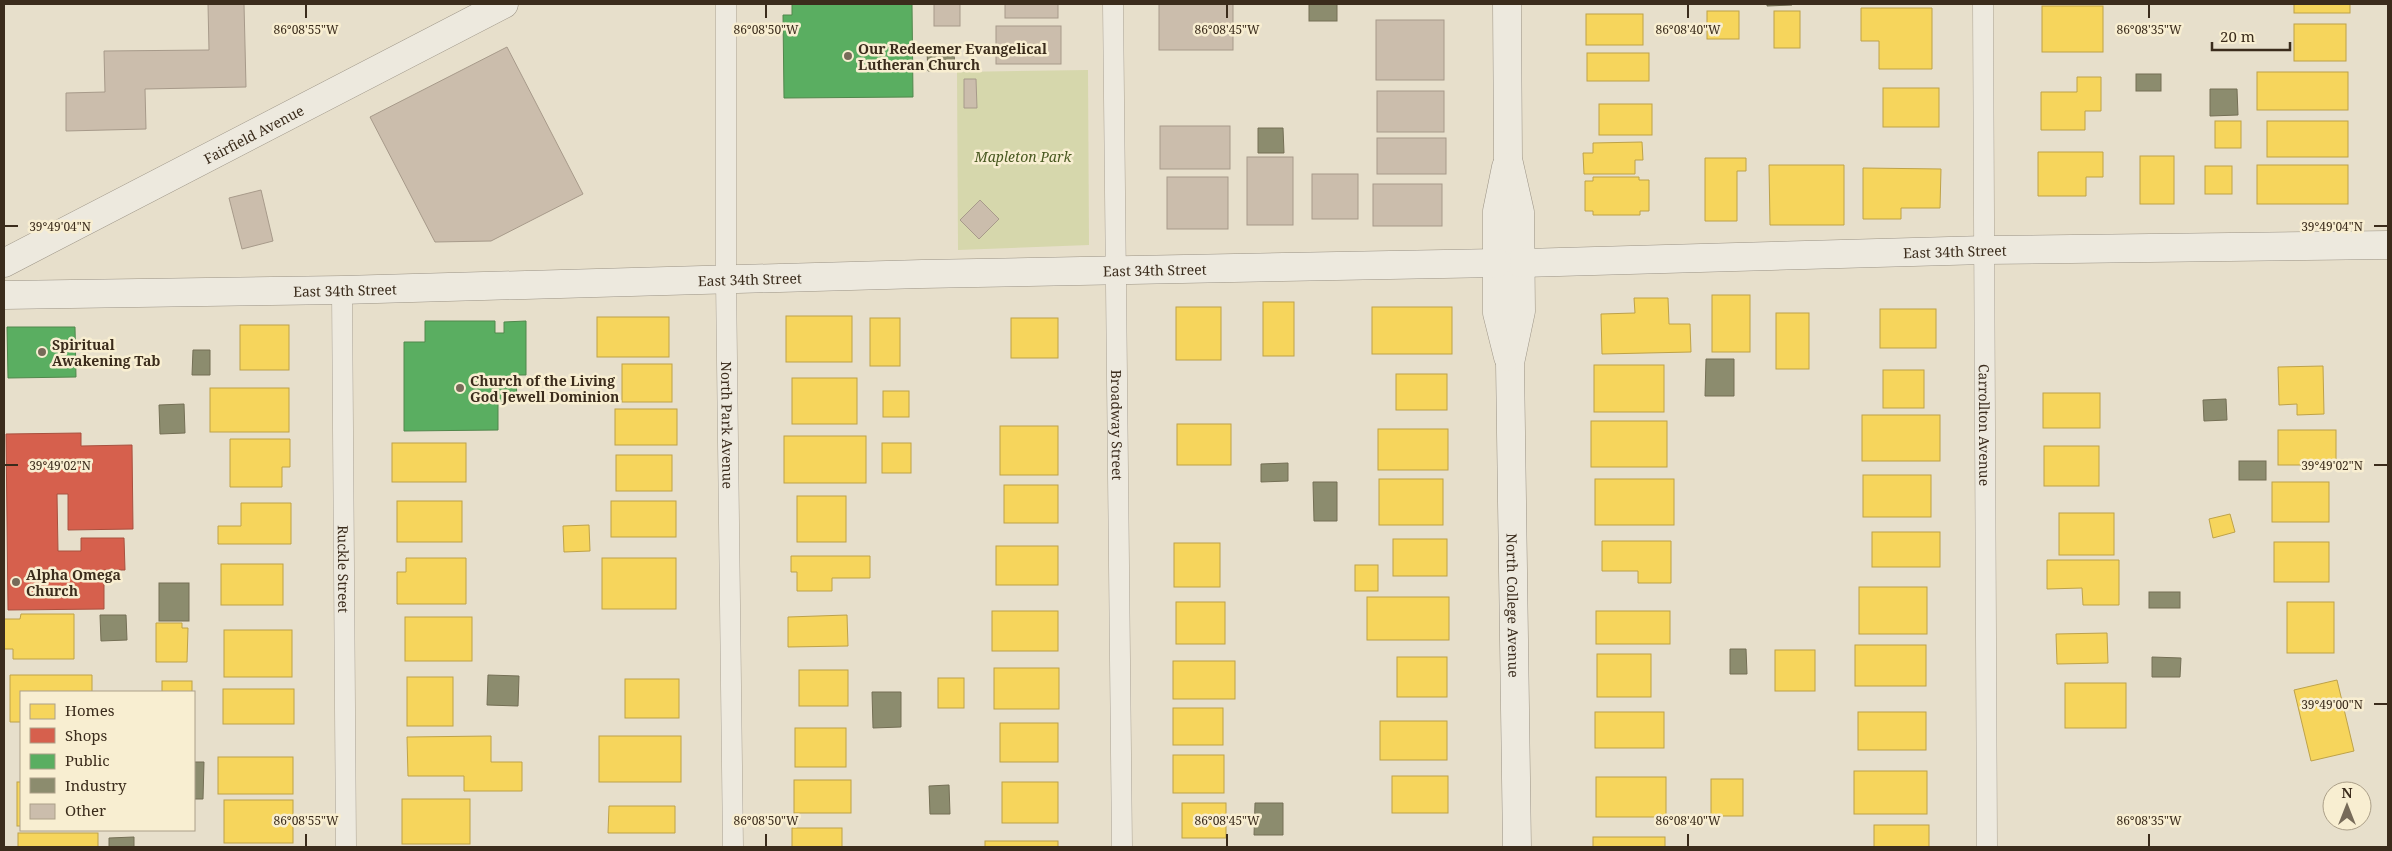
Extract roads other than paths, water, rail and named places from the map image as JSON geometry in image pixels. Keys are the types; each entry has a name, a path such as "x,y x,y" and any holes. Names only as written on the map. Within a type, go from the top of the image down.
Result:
{"street":[{"name":"Fairfield Avenue","path":"4,263 504,4"},
{"name":"North Park Avenue","path":"726,4 726,280 732,847"},
{"name":"Broadway Street","path":"1113,4 1122,847"},
{"name":"North College Avenue","path":"1507,4 1508,158 1520,212 1509,263 1521,311 1510,363 1517,847"},
{"name":"Carrollton Avenue","path":"1983,4 1986,250 1987,847"},
{"name":"East 34th Street","path":"4,296 342,290 1116,270 1509,263 1986,250 2388,244"},
{"name":"Ruckle Street","path":"342,290 346,847"}],"place":[{"name":"Our Redeemer Evangelical Lutheran Church","path":"848,56"},
{"name":"Spiritual Awakening Tab","path":"42,352"},
{"name":"Church of the Living God Jewell Dominion","path":"460,388"},
{"name":"Alpha Omega Church","path":"16,582"}],"park label":[{"name":"Mapleton Park","path":"1023,156"}]}
